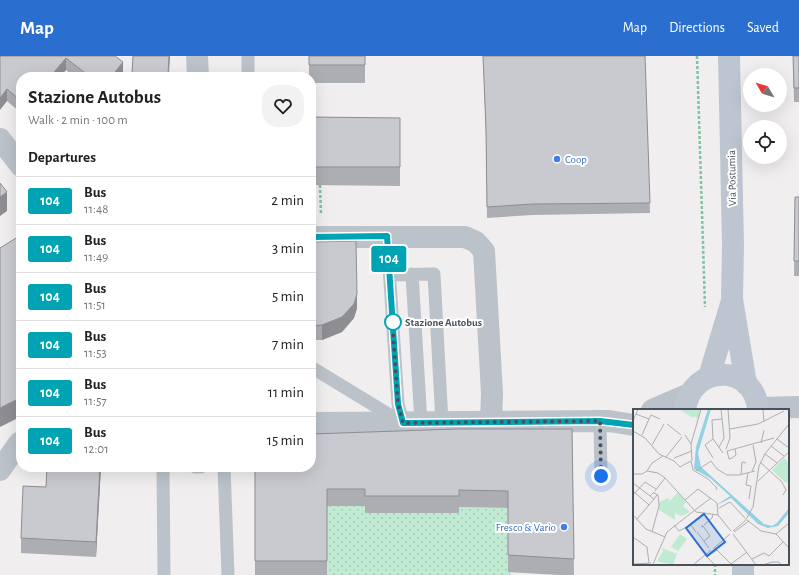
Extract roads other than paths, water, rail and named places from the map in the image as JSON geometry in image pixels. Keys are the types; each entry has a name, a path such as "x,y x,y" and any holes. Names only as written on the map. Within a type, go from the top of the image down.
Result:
{"main road":[{"name":"Via Postumia","path":"729,56 733,245 732,299 746,384"},
{"name":"Via Postumia","path":"709,377 732,299"},
{"name":"Via Postumia","path":"709,377 714,375 727,375 738,378 746,384 756,396 759,409"},
{"path":"687,402 694,387 709,377"}],"street":[{"path":"197,56 198,72"},
{"path":"0,139 16,160"},
{"path":"317,237 465,236 476,242 484,251 492,393 491,422"},
{"path":"656,409 687,402"},
{"path":"759,409 799,407"},
{"path":"604,421 633,415"},
{"path":"316,423 604,421 633,425"},
{"path":"0,470 16,447"}],"lane":[{"path":"248,56 248,72"},
{"path":"387,236 398,404 422,423"},
{"path":"412,274 422,423"},
{"path":"390,275 434,274 422,423"},
{"path":"316,370 422,423"},
{"path":"601,476 604,421"},
{"path":"163,472 164,575"},
{"path":"224,472 228,575"}],"place":[{"name":"Coop","path":"557,159"},
{"name":"Stazione Autobus","path":"393,322"},
{"name":"Fresco & Vario","path":"564,527"}]}
